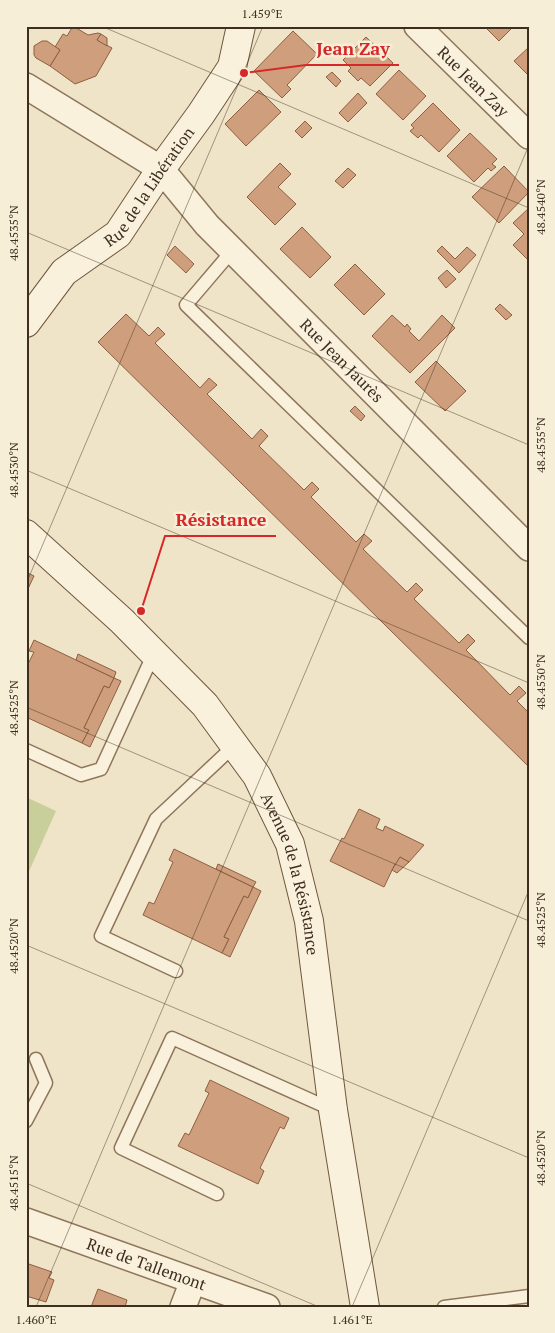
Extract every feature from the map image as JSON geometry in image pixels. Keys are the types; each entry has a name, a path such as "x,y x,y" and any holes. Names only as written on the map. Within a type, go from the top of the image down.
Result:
{"street":[{"name":"Rue de la Libération","path":"26,323 64,272 118,234 161,168 201,114 232,67 240,26"},
{"name":"Rue Jean Zay","path":"418,26 529,136"},
{"name":"Rue Jean Jaurès","path":"26,86 161,168 207,225 529,548"},
{"name":"Avenue de la Résistance","path":"26,534 122,621 205,705 257,776 290,844 309,921 333,1110 365,1307"},
{"name":"Rue de Tallemont","path":"26,1222 267,1307"},
{"path":"183,1307 193,1281"}],"lane":[{"path":"232,250 186,305 529,638"},
{"path":"26,750 81,775 101,770 154,653"},
{"path":"176,971 100,936 156,819 235,746"},
{"path":"217,1194 121,1148 172,1038 333,1110"},
{"path":"26,1121 46,1083 36,1059"},
{"path":"444,1307 529,1296"}],"green space":[{"path":"26,797 56,811 26,878"}],"building":[{"path":"73,26 88,35 101,34 97,40 112,48 96,76 75,84 50,66 60,50 55,47 63,34 67,36"},
{"path":"484,26 514,26 499,41"},
{"path":"293,31 317,54 287,85 291,89 282,98 254,71"},
{"path":"101,34 107,38 107,46 97,40"},
{"path":"366,37 393,63 370,86 361,78 358,81 348,71 351,68 343,60"},
{"path":"42,41 47,41 60,50 50,66 34,55 34,46"},
{"path":"529,47 529,76 514,61"},
{"path":"399,70 426,96 403,120 376,94"},
{"path":"332,72 341,81 336,87 326,77"},
{"path":"259,90 281,112 246,146 225,124"},
{"path":"358,93 367,103 348,122 339,113"},
{"path":"433,103 460,130 439,152 421,135 418,138 410,131 414,128 411,125"},
{"path":"305,121 312,128 302,138 295,131"},
{"path":"470,133 497,159 492,164 496,167 491,171 488,168 474,182 447,156"},
{"path":"280,163 291,174 278,187 296,204 275,225 247,197"},
{"path":"504,166 529,192 499,223 472,197"},
{"path":"348,168 356,175 343,188 335,181"},
{"path":"529,208 528,260 513,245 524,234 513,223"},
{"path":"302,227 331,257 310,278 280,249"},
{"path":"175,246 194,264 186,273 167,255"},
{"path":"442,246 455,259 467,247 476,255 459,273 437,251"},
{"path":"355,264 385,294 364,315 334,285"},
{"path":"447,270 456,279 446,288 438,278"},
{"path":"500,304 512,315 506,320 495,309"},
{"path":"126,314 149,336 158,327 165,334 155,343 200,388 209,378 217,385 207,394 252,439 261,429 268,436 259,446 304,490 312,482 319,489 311,497 356,542 364,534 372,541 363,549 407,592 416,583 423,590 414,599 459,643 468,634 475,641 466,650 510,695 519,686 526,693 517,701 529,713 529,767 98,342"},
{"path":"392,315 405,327 407,324 411,329 409,331 419,341 442,315 455,328 410,373 372,336"},
{"path":"436,361 466,391 445,411 415,382"},
{"path":"355,406 365,416 361,421 350,411"},
{"path":"26,572 34,576 26,593"},
{"path":"34,640 114,678 109,688 104,686 84,728 89,730 82,743 26,717 26,668 34,652 29,651"},
{"path":"78,654 116,672 114,678 76,660"},
{"path":"114,678 121,681 90,747 82,743 89,730 84,728 104,686 109,688"},
{"path":"359,809 380,819 376,828 383,831 385,826 424,845 409,862 400,857 384,887 330,861 342,838 344,839"},
{"path":"174,849 253,887 248,898 244,896 224,937 229,939 222,953 143,915 149,902 154,904 173,862 169,860"},
{"path":"400,857 409,862 397,873 392,870"},
{"path":"218,864 256,882 253,887 216,869"},
{"path":"253,887 261,891 230,957 222,953 229,939 224,937 244,896 248,898"},
{"path":"210,1080 289,1118 284,1129 280,1127 260,1168 264,1171 258,1184 178,1146 185,1133 189,1135 209,1093 205,1091"},
{"path":"26,1263 52,1272 49,1278 54,1280 46,1302 26,1296"},
{"path":"98,1289 127,1300 125,1307 91,1307"}],"place":[{"name":"Jean Zay","path":"244,73"},
{"name":"Résistance","path":"141,611"}]}
